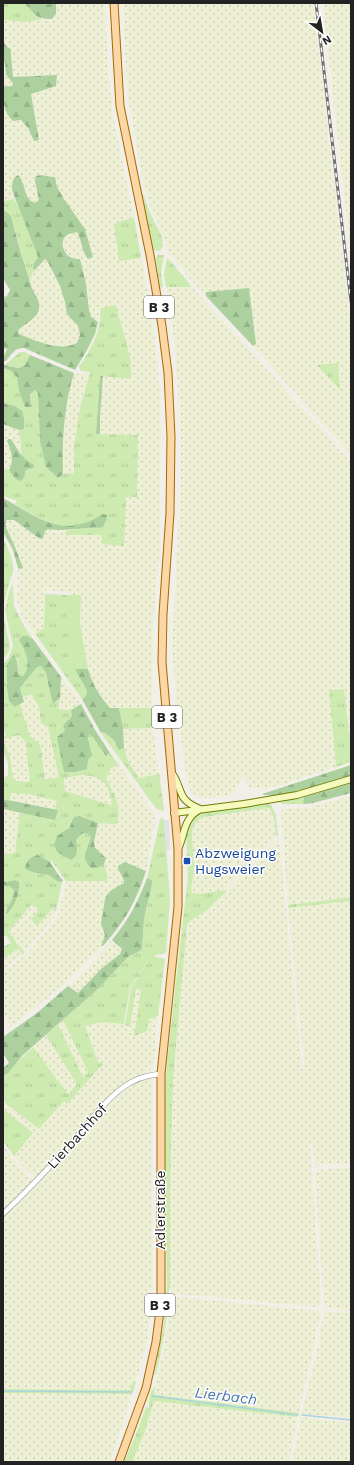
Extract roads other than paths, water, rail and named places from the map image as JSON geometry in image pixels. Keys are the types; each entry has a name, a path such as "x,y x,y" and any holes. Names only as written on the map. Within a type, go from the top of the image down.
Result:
{"main road":[{"name":"B 3","path":"114,3 120,106 150,255 168,373 171,437 170,513 163,614 162,662 178,849"},
{"name":"Adlerstraße","path":"119,1462 146,1388 156,1342 160,1311 161,1074 175,952 178,907 178,849"}],"street":[{"path":"172,772 177,780 180,794 184,800 191,805 202,809"},
{"path":"174,813 244,804 297,795 351,779"},
{"path":"178,849 189,819 194,813 202,809"},
{"name":"Lierbachhof","path":"3,1214 44,1174 99,1111 121,1089 148,1076 161,1074"}],"waterway":[{"name":"Lierbach","path":"3,1391 132,1392"},
{"name":"Lierbach","path":"152,1396 298,1415"},
{"name":"Lierbach","path":"302,1415 351,1420"}],"railway":[{"path":"316,3 351,302"}],"place":[{"name":"Abzweigung Hugsweier","path":"187,861"}]}
